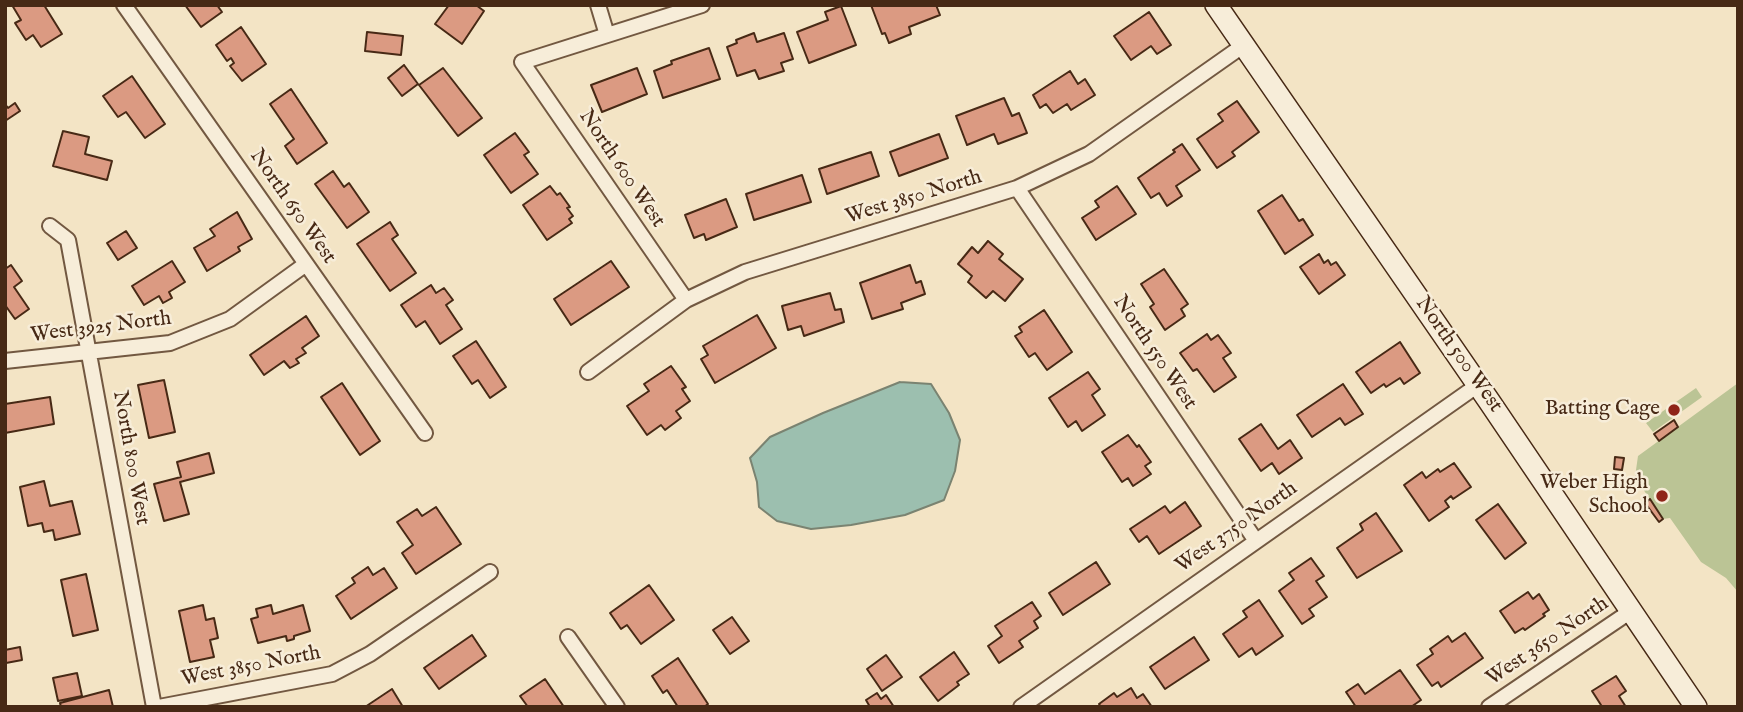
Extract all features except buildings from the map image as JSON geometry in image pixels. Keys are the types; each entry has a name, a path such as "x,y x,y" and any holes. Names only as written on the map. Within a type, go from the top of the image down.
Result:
{"street":[{"name":"North 650 West","path":"124,5 425,433"},
{"path":"598,5 607,35 702,5"},
{"name":"North 500 West","path":"1216,5 1696,707"},
{"name":"North 600 West","path":"607,35 522,62 686,300"},
{"name":"West 3850 North","path":"588,372 686,300 745,272 1017,188 1089,154 1244,45"},
{"name":"North 550 West","path":"1017,188 1256,541"},
{"name":"North 800 West","path":"50,226 68,240 157,707"},
{"name":"West 3925 North","path":"5,360 170,343 230,319 306,264"},
{"name":"West 3750 North","path":"1021,707 1478,385"},
{"name":"West 3850 North","path":"157,707 332,674 370,653 490,572"},
{"name":"West 3650 North","path":"1489,707 1631,611"},
{"path":"568,637 617,707"}],"shaded area":[{"path":"900,382 931,384 949,413 960,440 955,471 944,500 905,515 811,529 777,521 759,507 757,482 750,458 770,437"},
{"path":"1738,383 1738,592 1726,578 1701,562 1670,518 1663,519 1635,477 1638,456"},
{"name":"Batting Cage","path":"1696,388 1702,397 1653,432 1646,423"}],"place":[{"name":"Batting Cage","path":"1674,410"},
{"name":"Weber High School","path":"1662,496"}]}
